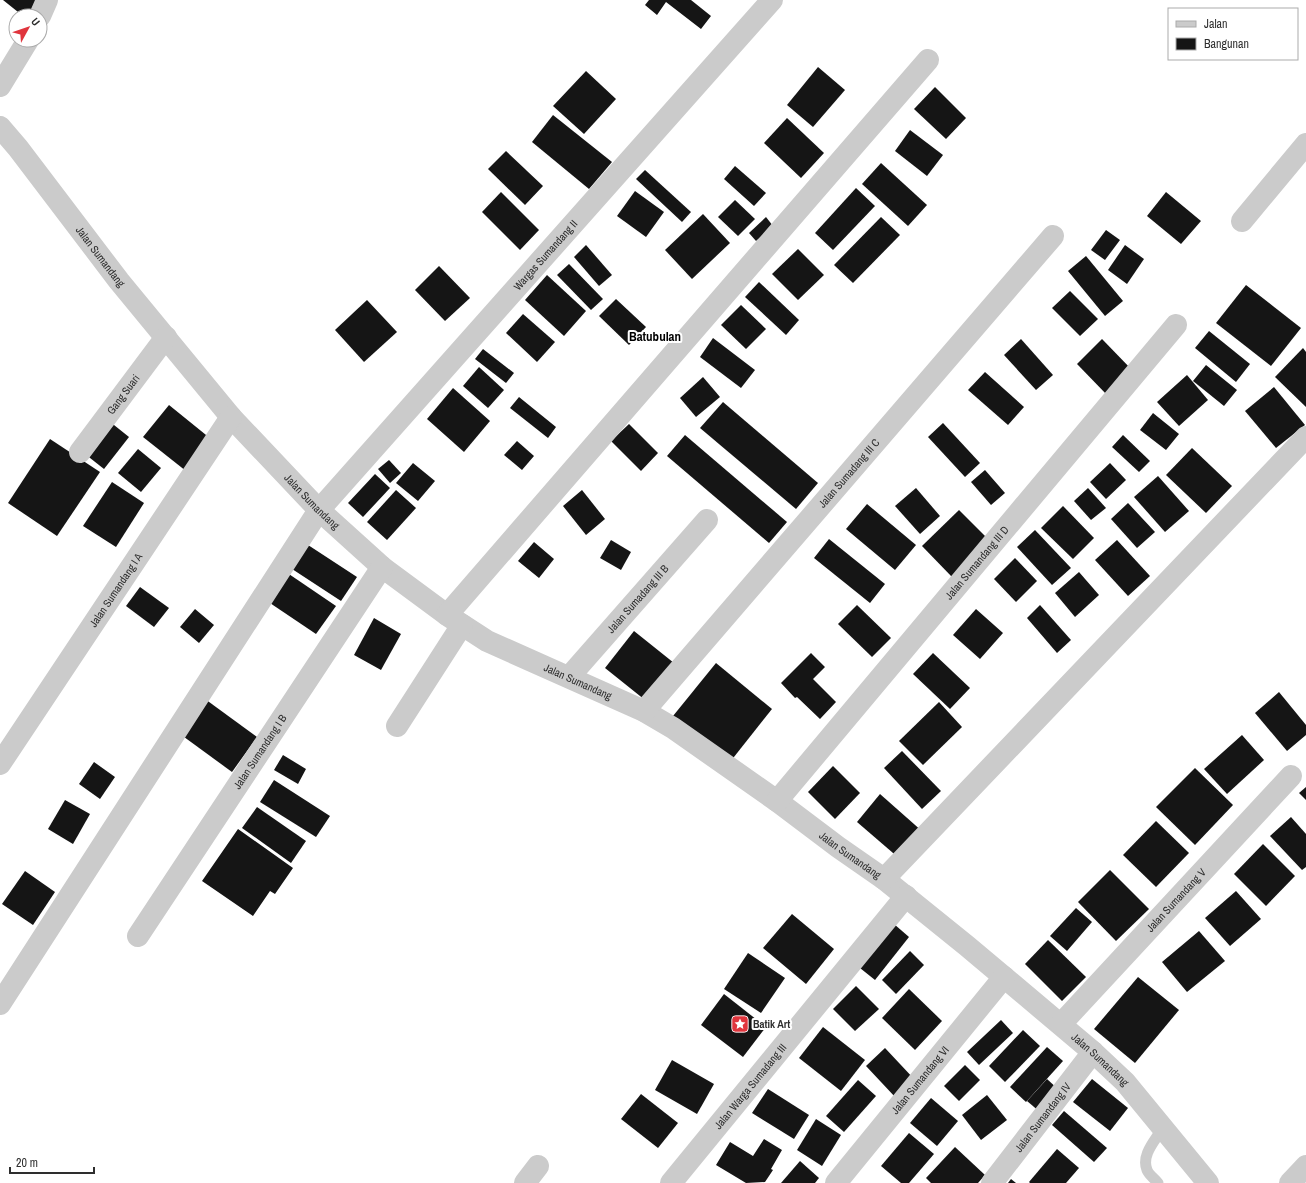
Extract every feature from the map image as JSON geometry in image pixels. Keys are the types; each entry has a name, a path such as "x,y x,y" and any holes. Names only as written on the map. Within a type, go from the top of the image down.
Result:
{"street":[{"name":"Wargas Sumandang II","path":"0,1004 319,510 772,0"},
{"path":"0,86 23,48"},
{"path":"397,726 454,620 928,60"},
{"name":"Jalan Sumandang","path":"0,127 23,154 119,281 232,417 319,510 382,567 454,620 487,641 644,711 673,728 884,879 1061,1024 1125,1082 1162,1129 1208,1183"},
{"path":"1242,221 1306,144"},
{"name":"Jalan Sumadang III C","path":"644,711 1053,236"},
{"name":"Jalan Sumandang III D","path":"777,801 1176,325"},
{"name":"Gang Suari","path":"80,452 166,337"},
{"name":"Jalan Sumandang I A","path":"0,764 232,417"},
{"path":"884,879 1306,437"},
{"name":"Jalan Sumadang III B","path":"569,677 707,520"},
{"name":"Jalan Sumandang I B","path":"138,936 382,567"},
{"name":"Jalan Sumandang V","path":"1061,1024 1291,776"},
{"name":"Jalan Warga Sumadang III","path":"671,1183 906,896"},
{"name":"Jalan Sumandang VI","path":"836,1183 1004,977"},
{"name":"Jalan Sumandang IV","path":"992,1183 1093,1052"},
{"path":"525,1183 538,1166"},
{"path":"1290,1183 1306,1166"}],"lane":[{"path":"1158,1183 1147,1171 1147,1151 1162,1129"}],"building":[{"path":"3,0 40,0 34,8 13,8"},
{"path":"649,0 691,0 711,16 701,29 666,2 657,15 645,5"},
{"path":"818,67 845,90 813,127 787,105"},
{"path":"586,71 616,99 584,134 553,106"},
{"path":"935,87 966,118 946,139 914,109"},
{"path":"553,115 612,162 589,189 532,142"},
{"path":"787,118 824,153 801,178 764,143"},
{"path":"910,130 943,155 927,176 895,151"},
{"path":"506,151 543,186 525,205 488,169"},
{"path":"881,163 927,205 908,226 862,184"},
{"path":"735,166 766,193 754,206 724,179"},
{"path":"645,170 691,212 682,222 636,179"},
{"path":"856,188 875,206 833,250 815,233"},
{"path":"635,191 664,212 646,237 617,216"},
{"path":"501,192 539,230 520,250 482,212"},
{"path":"1166,192 1201,221 1181,244 1147,216"},
{"path":"735,200 755,219 738,236 718,217"},
{"path":"703,214 730,243 692,279 665,250"},
{"path":"766,217 773,226 756,241 749,233"},
{"path":"881,217 900,235 853,283 834,265"},
{"path":"1106,230 1120,240 1105,260 1091,250"},
{"path":"586,245 612,275 599,286 574,257"},
{"path":"1125,245 1144,259 1127,284 1108,270"},
{"path":"798,249 824,275 798,300 772,274"},
{"path":"1086,256 1123,301 1105,316 1068,271"},
{"path":"569,264 603,299 591,310 557,275"},
{"path":"439,266 470,298 445,321 415,290"},
{"path":"547,275 586,311 564,336 525,300"},
{"path":"759,282 799,320 786,335 745,297"},
{"path":"1246,285 1301,328 1271,366 1216,323"},
{"path":"1070,291 1098,319 1080,336 1052,308"},
{"path":"616,299 646,327 629,345 599,316"},
{"path":"367,300 397,332 364,362 335,330"},
{"path":"741,305 766,329 746,349 721,325"},
{"path":"523,314 555,342 537,362 506,333"},
{"path":"1209,331 1250,364 1236,382 1195,348"},
{"path":"713,338 755,370 741,388 700,357"},
{"path":"1021,339 1053,375 1036,390 1004,355"},
{"path":"1102,339 1133,371 1108,396 1077,364"},
{"path":"1303,348 1306,352 1306,407 1275,377"},
{"path":"483,349 514,373 506,383 475,359"},
{"path":"1206,365 1237,390 1224,406 1193,381"},
{"path":"479,367 504,390 488,408 463,386"},
{"path":"985,372 1024,407 1008,425 968,390"},
{"path":"1187,375 1208,400 1179,426 1157,402"},
{"path":"703,377 720,397 696,417 680,398"},
{"path":"1274,387 1305,425 1276,448 1245,411"},
{"path":"453,388 490,421 464,452 427,419"},
{"path":"519,397 556,427 548,438 510,408"},
{"path":"723,402 818,483 796,509 700,428"},
{"path":"169,405 211,439 186,471 143,437"},
{"path":"1153,413 1179,434 1166,450 1140,430"},
{"path":"109,421 129,437 104,469 85,454"},
{"path":"943,423 980,463 965,477 928,437"},
{"path":"629,424 658,453 641,471 611,441"},
{"path":"685,435 787,522 769,543 667,456"},
{"path":"1123,435 1150,461 1139,472 1112,447"},
{"path":"50,439 100,472 57,536 8,503"},
{"path":"517,441 534,456 522,470 504,455"},
{"path":"1192,448 1232,486 1206,513 1166,475"},
{"path":"138,449 161,468 141,492 118,473"},
{"path":"389,460 401,473 390,483 378,469"},
{"path":"413,463 435,481 418,501 396,483"},
{"path":"1110,463 1126,480 1106,499 1090,482"},
{"path":"985,470 1005,493 991,505 971,482"},
{"path":"375,474 390,488 363,517 348,503"},
{"path":"1158,476 1189,511 1165,532 1134,497"},
{"path":"112,482 144,503 116,547 83,526"},
{"path":"916,488 940,516 920,534 895,506"},
{"path":"1088,488 1106,508 1091,520 1074,501"},
{"path":"396,490 416,508 387,540 367,522"},
{"path":"582,490 605,519 586,535 563,506"},
{"path":"1128,503 1155,532 1137,548 1111,519"},
{"path":"867,504 916,545 895,570 846,529"},
{"path":"1063,506 1094,538 1073,559 1041,528"},
{"path":"959,510 989,540 952,577 922,546"},
{"path":"1035,530 1071,568 1052,585 1017,547"},
{"path":"829,539 885,584 870,603 814,558"},
{"path":"611,540 631,552 621,570 600,558"},
{"path":"1117,540 1150,576 1128,596 1095,560"},
{"path":"534,542 554,559 539,578 518,561"},
{"path":"305,543 357,577 341,601 289,567"},
{"path":"1015,558 1037,581 1016,602 994,579"},
{"path":"283,570 336,606 316,634 264,599"},
{"path":"1079,572 1099,595 1075,617 1055,593"},
{"path":"140,587 169,608 154,627 126,606"},
{"path":"857,605 891,638 872,657 838,624"},
{"path":"1040,605 1071,640 1057,653 1027,618"},
{"path":"195,609 214,625 199,643 180,627"},
{"path":"976,609 1003,633 980,659 953,635"},
{"path":"374,618 401,634 381,670 354,655"},
{"path":"634,631 674,663 645,700 605,668"},
{"path":"811,653 825,667 813,679 836,702 820,719 797,697 795,698 781,683"},
{"path":"933,653 970,688 950,709 913,674"},
{"path":"716,663 772,709 730,762 673,716"},
{"path":"1279,692 1306,725 1306,735 1287,751 1255,713"},
{"path":"205,699 257,737 232,772 180,734"},
{"path":"939,702 962,727 923,765 899,741"},
{"path":"1242,735 1264,760 1227,794 1204,769"},
{"path":"902,751 941,791 922,809 884,768"},
{"path":"283,755 306,769 298,784 274,770"},
{"path":"94,762 115,777 100,799 79,784"},
{"path":"833,766 860,793 835,819 808,792"},
{"path":"1195,768 1233,805 1195,845 1156,807"},
{"path":"274,780 330,816 316,837 260,802"},
{"path":"1306,787 1306,800 1299,793"},
{"path":"880,794 923,832 900,859 857,822"},
{"path":"65,800 90,814 73,844 48,829"},
{"path":"257,807 306,841 291,863 242,828"},
{"path":"1291,817 1306,834 1306,867 1302,870 1270,836"},
{"path":"1156,821 1189,853 1156,887 1123,855"},
{"path":"238,829 293,868 275,894 270,891 253,916 202,881"},
{"path":"1263,844 1295,876 1266,906 1234,874"},
{"path":"1110,870 1149,909 1116,941 1078,902"},
{"path":"25,871 55,892 33,925 2,904"},
{"path":"1236,891 1261,919 1230,946 1205,918"},
{"path":"1076,908 1092,922 1067,951 1050,936"},
{"path":"792,914 834,949 806,984 763,948"},
{"path":"894,924 909,937 875,980 860,968"},
{"path":"1199,931 1225,961 1187,992 1162,962"},
{"path":"1048,940 1086,977 1062,1001 1025,964"},
{"path":"910,951 924,965 896,994 882,980"},
{"path":"748,953 785,978 761,1013 724,989"},
{"path":"1138,977 1179,1010 1135,1063 1094,1029"},
{"path":"856,986 879,1009 855,1031 833,1009"},
{"path":"909,989 942,1021 915,1050 882,1018"},
{"path":"724,994 766,1027 743,1057 701,1025"},
{"path":"1001,1020 1013,1033 979,1065 967,1052"},
{"path":"823,1027 865,1060 841,1091 799,1058"},
{"path":"1023,1030 1040,1046 1005,1082 989,1066"},
{"path":"1047,1047 1063,1061 1026,1102 1010,1087"},
{"path":"885,1048 915,1080 896,1098 866,1066"},
{"path":"672,1060 714,1084 697,1114 655,1090"},
{"path":"965,1065 980,1080 959,1101 944,1086"},
{"path":"1047,1079 1060,1091 1040,1112 1027,1101"},
{"path":"1092,1079 1128,1108 1110,1131 1073,1102"},
{"path":"858,1080 876,1096 844,1132 826,1116"},
{"path":"768,1089 809,1115 794,1139 752,1113"},
{"path":"641,1094 678,1123 658,1148 621,1119"},
{"path":"987,1095 1007,1120 981,1140 962,1115"},
{"path":"931,1098 958,1121 937,1146 910,1123"},
{"path":"1064,1111 1107,1148 1094,1162 1052,1125"},
{"path":"816,1119 841,1135 822,1166 797,1150"},
{"path":"909,1133 934,1154 909,1183 901,1183 881,1166"},
{"path":"764,1139 782,1150 771,1169 773,1170 765,1182 746,1183 716,1165 730,1142 753,1156"},
{"path":"955,1147 985,1175 978,1183 931,1183 926,1178"},
{"path":"1057,1149 1079,1168 1066,1183 1030,1183 1029,1182"},
{"path":"800,1161 819,1178 815,1183 781,1183"},
{"path":"1011,1179 1016,1183 1008,1183"}],"place":[{"name":"Batik Art","path":"740,1024"}],"district":[{"name":"Batubulan","path":"655,336"}]}
